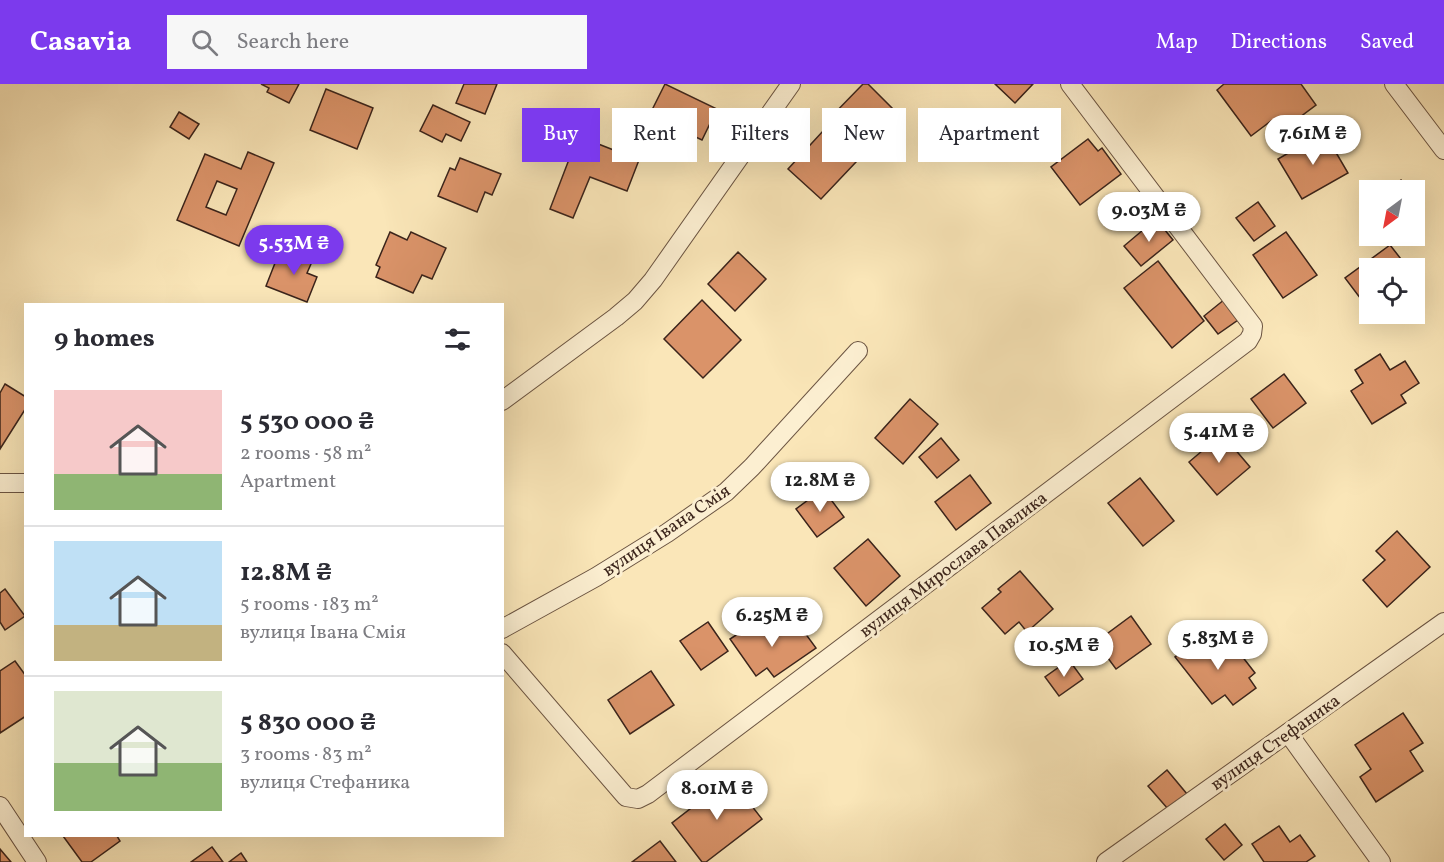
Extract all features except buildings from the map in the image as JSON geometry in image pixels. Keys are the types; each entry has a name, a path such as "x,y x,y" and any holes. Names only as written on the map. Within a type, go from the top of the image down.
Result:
{"street":[{"path":"504,399 635,301 791,84"},
{"name":"вулиця Мирослава Павлика","path":"504,655 626,797 638,799 677,772 1248,341 1253,326 1070,84"},
{"path":"1394,84 1444,150"},
{"name":"вулиця Івана Смія","path":"504,628 596,577 667,533 726,492 752,467 858,351"},
{"path":"0,483 24,483"},
{"name":"вулиця Стефаника","path":"1106,862 1444,622"},
{"path":"1288,733 1381,862"},
{"path":"0,806 37,862"}]}
